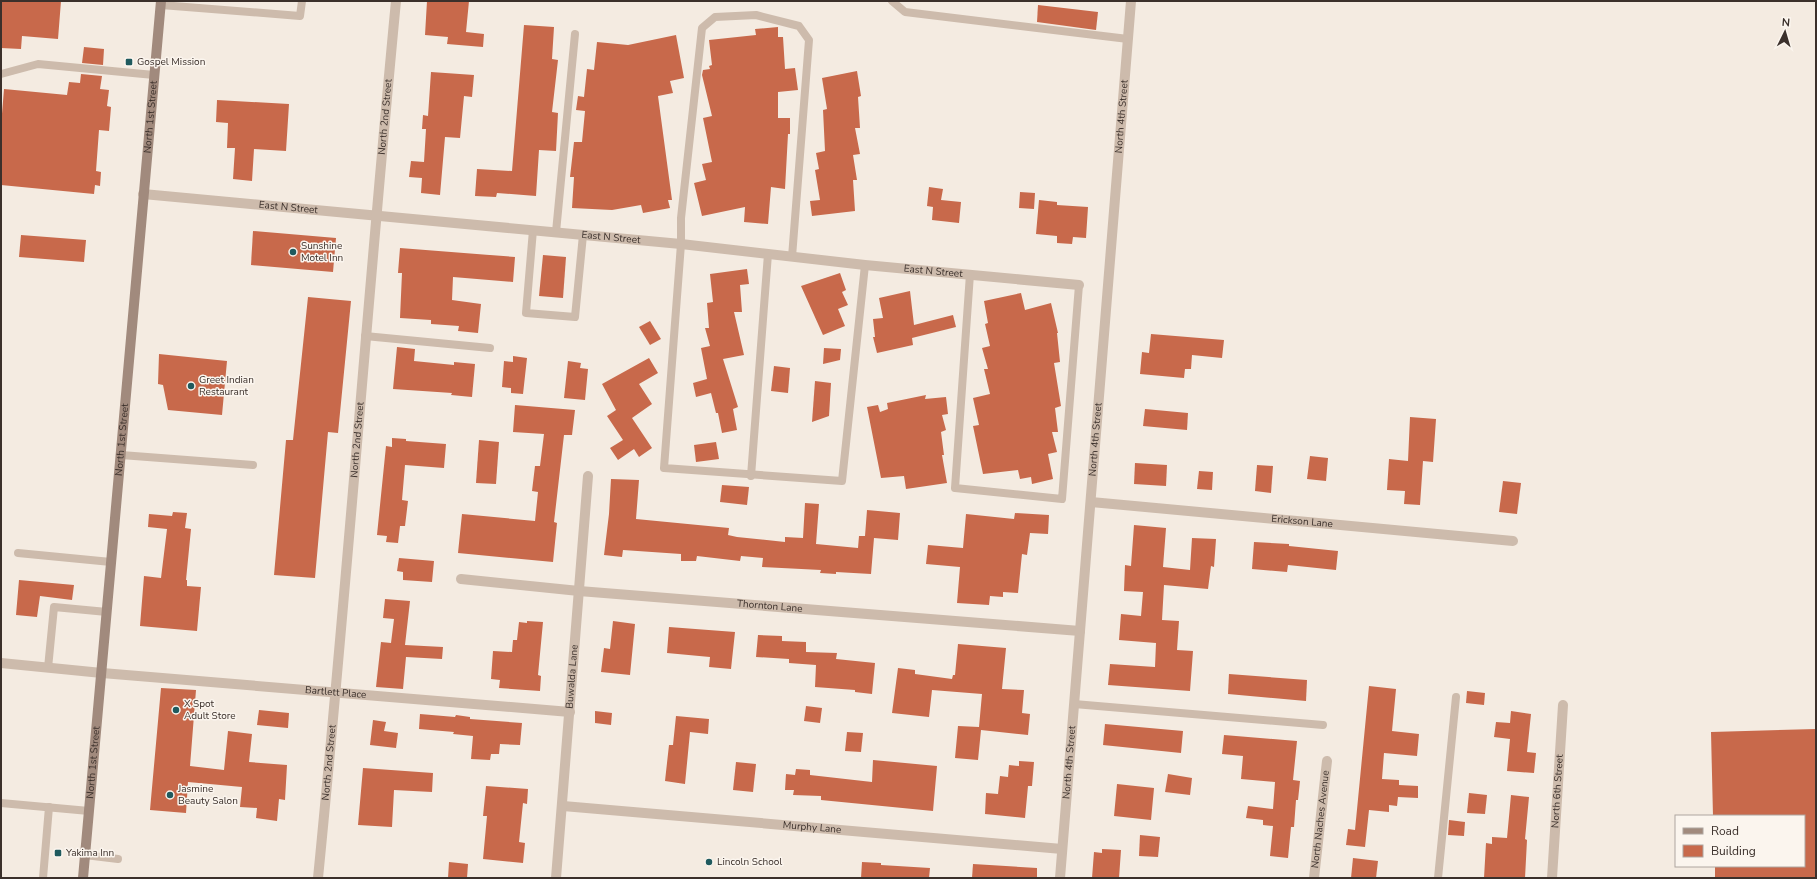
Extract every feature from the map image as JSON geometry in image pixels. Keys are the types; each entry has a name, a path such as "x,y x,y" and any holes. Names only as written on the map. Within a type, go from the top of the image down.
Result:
{"main road":[{"name":"North 1st Street","path":"83,878 161,3"}],"street":[{"name":"North 2nd Street","path":"318,878 336,692 375,214 396,1"},
{"name":"North 4th Street","path":"1060,878 1131,1"},
{"name":"East N Street","path":"143,194 583,234 865,265 1079,285"},
{"name":"Buwalda Lane","path":"556,878 563,806 588,476"},
{"name":"Erickson Lane","path":"1091,502 1513,541"},
{"name":"Thornton Lane","path":"461,580 579,591 1080,630"},
{"name":"Bartlett Place","path":"1,663 102,673 570,712"},
{"name":"North 6th Street","path":"1552,878 1563,705"},
{"name":"North Naches Avenue","path":"1314,878 1327,761"},
{"name":"Murphy Lane","path":"563,806 1062,849"}],"lane":[{"path":"161,3 300,16 302,1"},
{"path":"892,1 905,12 1128,39"},
{"path":"792,256 809,40 799,26 756,16 715,17 702,28 681,218 681,244 664,468 751,476 842,481 865,265"},
{"path":"556,232 575,34"},
{"path":"1,74 38,64 154,75"},
{"path":"533,230 526,313 576,317 583,234"},
{"path":"751,476 768,254"},
{"path":"970,274 955,488 1062,499 1079,285"},
{"path":"365,336 490,348"},
{"path":"120,455 253,465"},
{"path":"18,553 111,562"},
{"path":"48,668 54,607 107,612"},
{"path":"1438,878 1456,697"},
{"path":"1074,704 1323,724"},
{"path":"1,803 89,811"},
{"path":"43,878 49,808"},
{"path":"85,855 118,858"}],"building":[{"path":"1,1 61,1 58,39 22,36 21,49 1,48"},
{"path":"427,1 469,1 466,32 484,34 483,47 447,44 448,37 425,35"},
{"path":"1038,5 1098,12 1096,30 1037,22"},
{"path":"524,25 554,27 552,59 558,60 552,112 558,113 556,151 539,150 536,196 497,193 496,197 475,196 477,169 512,171"},
{"path":"778,27 778,37 783,37 785,69 795,68 798,90 778,92 778,118 790,118 785,189 771,187 768,224 744,222 745,207 702,216 694,183 706,180 702,164 712,162 703,118 712,116 702,75 703,70 710,69 709,66 712,65 709,40 756,35 755,29"},
{"path":"676,35 684,78 670,81 673,93 658,96 672,200 668,200 670,208 643,213 641,205 612,210 572,208 574,177 570,177 574,142 582,142 585,111 576,110 578,96 584,97 587,69 594,70 597,42 628,45"},
{"path":"84,47 104,49 103,65 82,63"},
{"path":"857,71 861,96 858,97 860,128 855,128 860,154 853,155 857,180 853,180 855,211 812,216 810,201 820,200 815,170 819,169 816,153 825,151 823,110 827,109 822,78"},
{"path":"431,72 474,75 472,97 464,96 460,138 445,137 440,195 421,193 422,178 409,177 411,161 424,162 426,129 422,129 423,115 428,116"},
{"path":"81,74 102,76 100,89 109,90 107,106 111,107 109,131 99,130 96,171 101,172 100,186 95,185 94,194 1,185 1,126 4,89 67,95 69,82 80,83"},
{"path":"217,100 289,104 286,151 254,149 252,181 233,179 235,148 227,148 228,123 216,122"},
{"path":"929,187 943,189 941,200 961,202 959,223 932,220 933,207 927,206"},
{"path":"1020,192 1035,193 1034,209 1019,208"},
{"path":"1039,200 1057,202 1057,205 1088,207 1086,238 1073,237 1072,244 1057,243 1057,236 1036,234"},
{"name":"Sunshine Motel Inn","path":"253,231 336,238 333,272 251,265"},
{"path":"21,235 86,240 84,262 19,257"},
{"path":"400,248 515,257 513,282 453,277 452,300 481,304 478,333 458,331 459,326 431,324 431,320 400,318 402,273 398,273"},
{"path":"543,255 566,257 563,298 539,296"},
{"path":"747,269 749,284 740,285 742,312 734,312 744,355 723,359 738,407 733,409 737,430 722,433 718,413 716,413 711,393 696,397 693,383 707,379 701,348 710,346 705,328 709,328 707,303 713,302 710,274"},
{"path":"840,273 846,290 842,292 848,305 838,309 845,326 823,335 801,286"},
{"path":"910,291 914,325 953,315 956,327 912,338 913,345 877,353 873,337 875,337 873,319 883,318 879,298"},
{"path":"1021,293 1025,310 1051,303 1058,333 1060,362 1054,363 1061,406 1055,408 1058,432 1052,432 1057,452 1048,454 1053,479 1032,484 1031,477 1020,479 1018,470 983,474 973,426 979,425 973,398 990,394 984,369 988,369 982,348 990,346 985,324 988,323 984,301"},
{"path":"308,297 351,301 338,433 328,432 315,578 274,575 286,440 293,440"},
{"path":"650,321 661,339 650,345 639,327"},
{"path":"1151,334 1224,340 1222,358 1192,355 1191,369 1185,369 1184,378 1140,374 1142,352 1149,353"},
{"path":"397,347 415,349 414,361 454,365 454,362 475,364 472,397 451,395 452,393 393,389"},
{"path":"824,348 841,349 840,360 823,364"},
{"path":"159,354 227,361 222,415 168,410 163,385 158,384"},
{"path":"513,356 527,358 523,394 511,393 511,388 502,387 504,361 513,362"},
{"path":"649,358 658,373 639,384 652,404 632,418 652,448 639,457 634,449 618,460 610,448 623,440 607,416 616,410 602,384"},
{"path":"568,361 581,363 580,368 588,369 585,400 564,398"},
{"path":"774,366 790,368 788,393 771,391"},
{"path":"815,381 831,383 829,416 812,422"},
{"path":"926,395 925,399 946,397 948,414 942,415 946,430 941,432 944,455 942,455 947,483 906,489 904,476 881,478 867,407 878,405 880,412 888,409 887,403"},
{"path":"515,405 575,410 572,435 564,435 554,522 557,523 553,562 458,553 462,514 535,521 538,492 532,491 535,466 540,466 544,434 513,432"},
{"path":"1145,409 1188,413 1187,430 1143,426"},
{"path":"1410,417 1436,419 1433,462 1423,461 1420,505 1404,504 1405,491 1387,490 1389,459 1408,461"},
{"path":"392,438 406,439 406,441 446,444 444,468 405,465 402,500 408,501 405,526 400,526 398,543 386,542 387,536 377,535 386,446 392,447"},
{"path":"479,440 499,442 496,484 476,483"},
{"path":"716,442 719,459 696,462 694,445"},
{"path":"1310,456 1328,458 1326,481 1307,479"},
{"path":"1135,463 1167,465 1166,486 1134,484"},
{"path":"1257,465 1273,466 1271,493 1255,491"},
{"path":"1199,471 1213,472 1212,490 1197,489"},
{"path":"611,479 639,480 636,519 729,528 728,535 785,542 785,537 803,538 805,503 819,504 816,544 858,548 859,536 865,536 867,510 900,513 898,540 874,538 871,574 836,572 836,574 820,573 821,570 762,567 763,558 741,556 740,561 697,556 696,561 681,561 681,554 623,550 622,557 604,555 609,514"},
{"path":"1503,481 1521,483 1517,514 1499,512"},
{"path":"722,485 749,487 747,505 720,502"},
{"path":"173,512 187,513 185,528 191,529 186,580 187,586 201,587 197,631 140,626 144,576 161,578 167,529 148,527 149,514 172,516"},
{"path":"1015,513 1049,515 1048,534 1030,533 1027,555 1022,554 1018,593 1003,592 1003,597 990,596 989,605 957,603 960,567 926,564 928,545 963,548 966,514 1014,519"},
{"path":"1134,525 1166,528 1163,567 1190,570 1192,538 1216,539 1214,567 1211,566 1208,589 1164,585 1162,620 1179,621 1177,650 1193,651 1190,691 1108,685 1110,664 1155,667 1156,643 1119,640 1121,614 1141,616 1143,592 1124,591 1125,565 1131,566"},
{"path":"1254,542 1289,544 1289,546 1338,551 1336,570 1288,565 1287,572 1252,569"},
{"path":"399,558 434,561 432,582 403,580 403,572 397,571"},
{"path":"19,580 74,585 72,600 40,596 37,617 16,615"},
{"path":"385,599 410,601 405,645 443,647 442,659 406,657 403,689 376,687 381,642 391,643 394,619 383,618"},
{"path":"527,621 543,622 538,675 541,676 540,691 499,688 500,680 491,679 493,651 512,652 513,640 517,640 519,622 527,623"},
{"path":"613,621 635,624 630,675 601,672 604,648 610,649"},
{"path":"669,627 735,632 731,669 709,667 710,657 667,653"},
{"path":"758,635 782,636 782,641 806,642 806,652 837,653 836,659 875,663 872,694 855,692 855,690 815,687 816,665 789,663 789,659 756,657"},
{"path":"958,644 1006,648 1002,689 1024,690 1022,713 1030,714 1028,735 981,730 978,760 955,758 958,726 979,727 982,694 932,690 929,717 892,713 898,668 915,670 915,674 952,679 953,675 955,675"},
{"path":"1229,674 1307,680 1306,701 1228,694"},
{"path":"1369,686 1396,689 1392,731 1419,734 1417,756 1384,753 1382,779 1399,780 1399,785 1418,786 1418,798 1398,797 1397,806 1389,805 1389,812 1369,810 1365,847 1346,845 1348,829 1355,830"},
{"path":"161,688 196,690 190,766 224,770 228,731 252,734 249,762 287,765 285,800 279,799 277,821 256,818 257,808 240,807 242,787 188,782 186,813 150,810"},
{"path":"1467,691 1485,693 1484,705 1466,703"},
{"path":"806,706 822,708 820,723 804,721"},
{"path":"259,710 289,713 288,728 257,725"},
{"path":"595,711 612,713 611,725 595,723"},
{"path":"1511,711 1531,714 1527,752 1536,753 1534,773 1507,771 1510,739 1494,737 1496,722 1510,723"},
{"path":"420,714 455,717 456,715 470,717 470,719 522,723 520,745 500,744 499,754 491,754 490,760 471,759 473,736 453,734 454,732 419,729"},
{"path":"676,716 709,719 708,734 690,732 685,784 665,781 669,745 673,745"},
{"path":"373,720 386,722 384,731 398,733 396,748 370,745"},
{"path":"1105,724 1183,731 1181,753 1103,745"},
{"path":"1816,729 1816,878 1715,878 1715,867 1805,867 1805,815 1713,815 1711,732"},
{"path":"847,732 863,733 861,752 845,751"},
{"path":"1224,735 1297,741 1293,780 1300,781 1298,800 1296,800 1294,827 1291,827 1288,858 1270,856 1273,826 1263,825 1263,820 1246,818 1248,806 1273,809 1275,782 1241,779 1243,756 1222,754"},
{"path":"873,760 937,766 933,811 821,800 821,796 793,795 794,790 785,790 786,774 795,775 796,769 810,770 810,775 872,782"},
{"path":"1019,761 1034,762 1032,786 1028,786 1025,818 985,814 986,793 998,794 1000,776 1008,777 1009,765 1019,766"},
{"path":"736,762 756,764 753,792 733,790"},
{"path":"363,768 433,773 432,792 394,790 392,827 358,825"},
{"path":"1168,774 1192,778 1190,795 1165,792"},
{"path":"1117,784 1154,788 1151,820 1114,816"},
{"path":"486,786 528,789 527,804 523,803 519,842 525,843 523,863 483,859 487,816 483,816"},
{"path":"1469,793 1487,795 1485,814 1467,813"},
{"path":"1511,795 1529,797 1525,839 1527,840 1525,878 1484,878 1486,843 1492,844 1492,837 1507,838"},
{"path":"1449,820 1465,822 1464,836 1448,835"},
{"path":"1140,835 1160,837 1158,857 1139,856"},
{"path":"1102,849 1121,850 1119,878 1092,878 1094,852 1102,853"},
{"path":"1353,858 1378,861 1376,878 1351,878"},
{"path":"449,862 468,864 467,878 448,878"},
{"path":"862,862 881,863 881,865 930,868 929,878 861,878"},
{"path":"973,864 1037,868 1037,878 972,878"}],"place":[{"name":"Gospel Mission","path":"129,62"},
{"name":"Sunshine Motel Inn","path":"293,252"},
{"name":"Greet Indian Restaurant","path":"191,386"},
{"name":"X Spot Adult Store","path":"176,710"},
{"name":"Jasmine Beauty Salon","path":"170,795"},
{"name":"Yakima Inn","path":"58,853"},
{"name":"Lincoln School","path":"709,862"}]}
